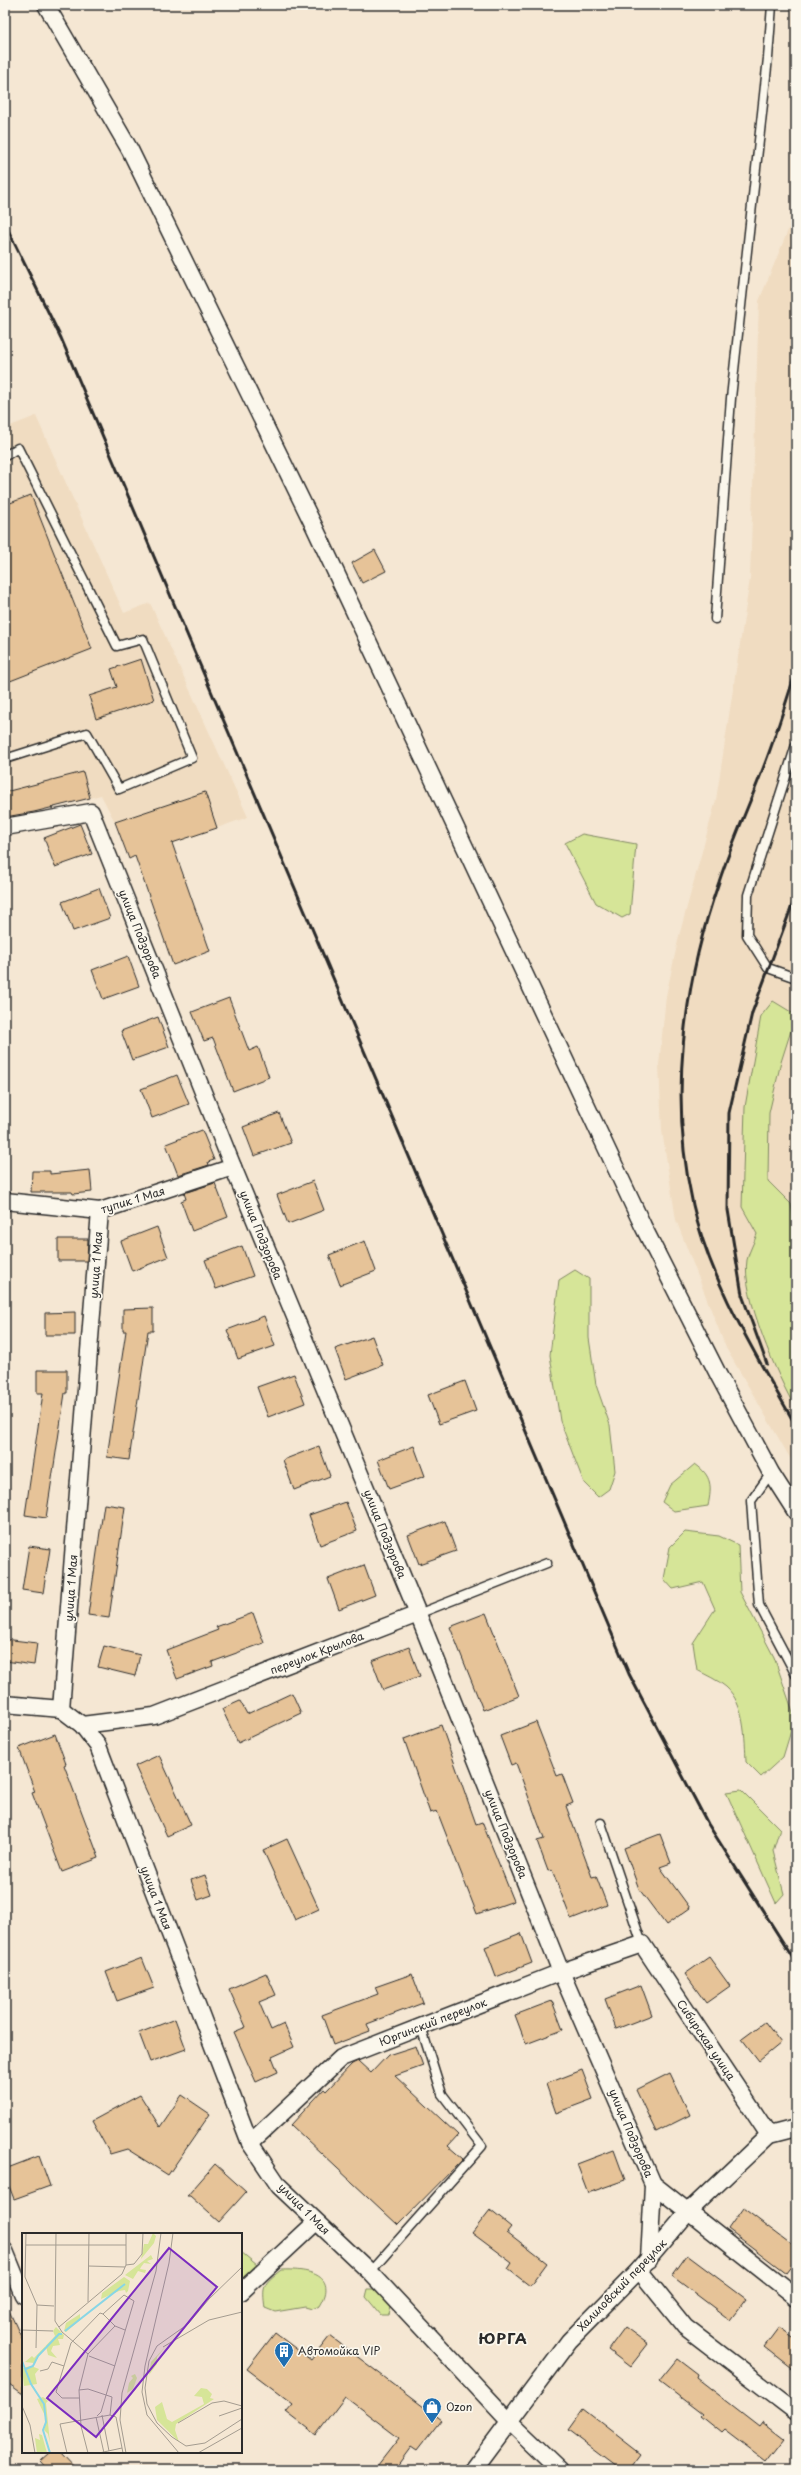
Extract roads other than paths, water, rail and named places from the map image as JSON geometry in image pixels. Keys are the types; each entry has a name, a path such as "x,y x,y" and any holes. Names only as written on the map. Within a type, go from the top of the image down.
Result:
{"street":[{"path":"46,5 130,150 314,526 643,1226 719,1376 771,1472 796,1512"},
{"name":"улица Подзорова","path":"5,827 91,812 233,1167 418,1614 561,1972 653,2184 644,2265"},
{"name":"тупик 1 Мая","path":"5,1201 100,1211 233,1167"},
{"name":"улица 1 Мая","path":"100,1211 62,1709 82,1725 98,1746 250,2143 279,2186 370,2272 510,2422 560,2470"},
{"name":"переулок Крылова","path":"82,1725 154,1716 418,1614"},
{"path":"5,1704 62,1709"},
{"name":"Юргинский переулок","path":"250,2143 341,2058 561,1972 642,1944"},
{"name":"Сибирская улица","path":"642,1944 769,2136"},
{"name":"Халиловский переулок","path":"473,2470 569,2341 644,2265 690,2211 769,2136 796,2128"},
{"path":"653,2184 690,2211 796,2297"},
{"path":"242,2291 316,2222"},
{"path":"5,2251 22,2293"},
{"path":"644,2265 685,2327 796,2412"}],"lane":[{"path":"715,619 731,398 768,58 772,5"},
{"path":"5,456 18,448 117,646 144,639 192,758 119,789 87,733 5,760"},
{"path":"796,745 748,896 747,935 768,968 796,978"},
{"path":"771,1472 751,1501 759,1605 796,1675"},
{"name":"переулок Крылова","path":"418,1614 547,1562"},
{"path":"601,1823 642,1944"},
{"path":"370,2272 482,2146 442,2094 421,2027"}],"railway":[{"path":"5,224 61,338 629,1674 708,1824 796,1963"},
{"path":"796,671 771,747 725,865 696,960 689,1001 681,1083 682,1124 686,1165 693,1205 701,1234 723,1291 751,1346 796,1426"},
{"path":"767,1364 742,1295 728,1210 729,1113 752,1013 796,895"}],"place":[{"name":"Автомойка VIP","path":"284,2368"},
{"name":"Ozon","path":"432,2424"}],"district":[{"name":"ЮРГА","path":"503,2339"}]}
